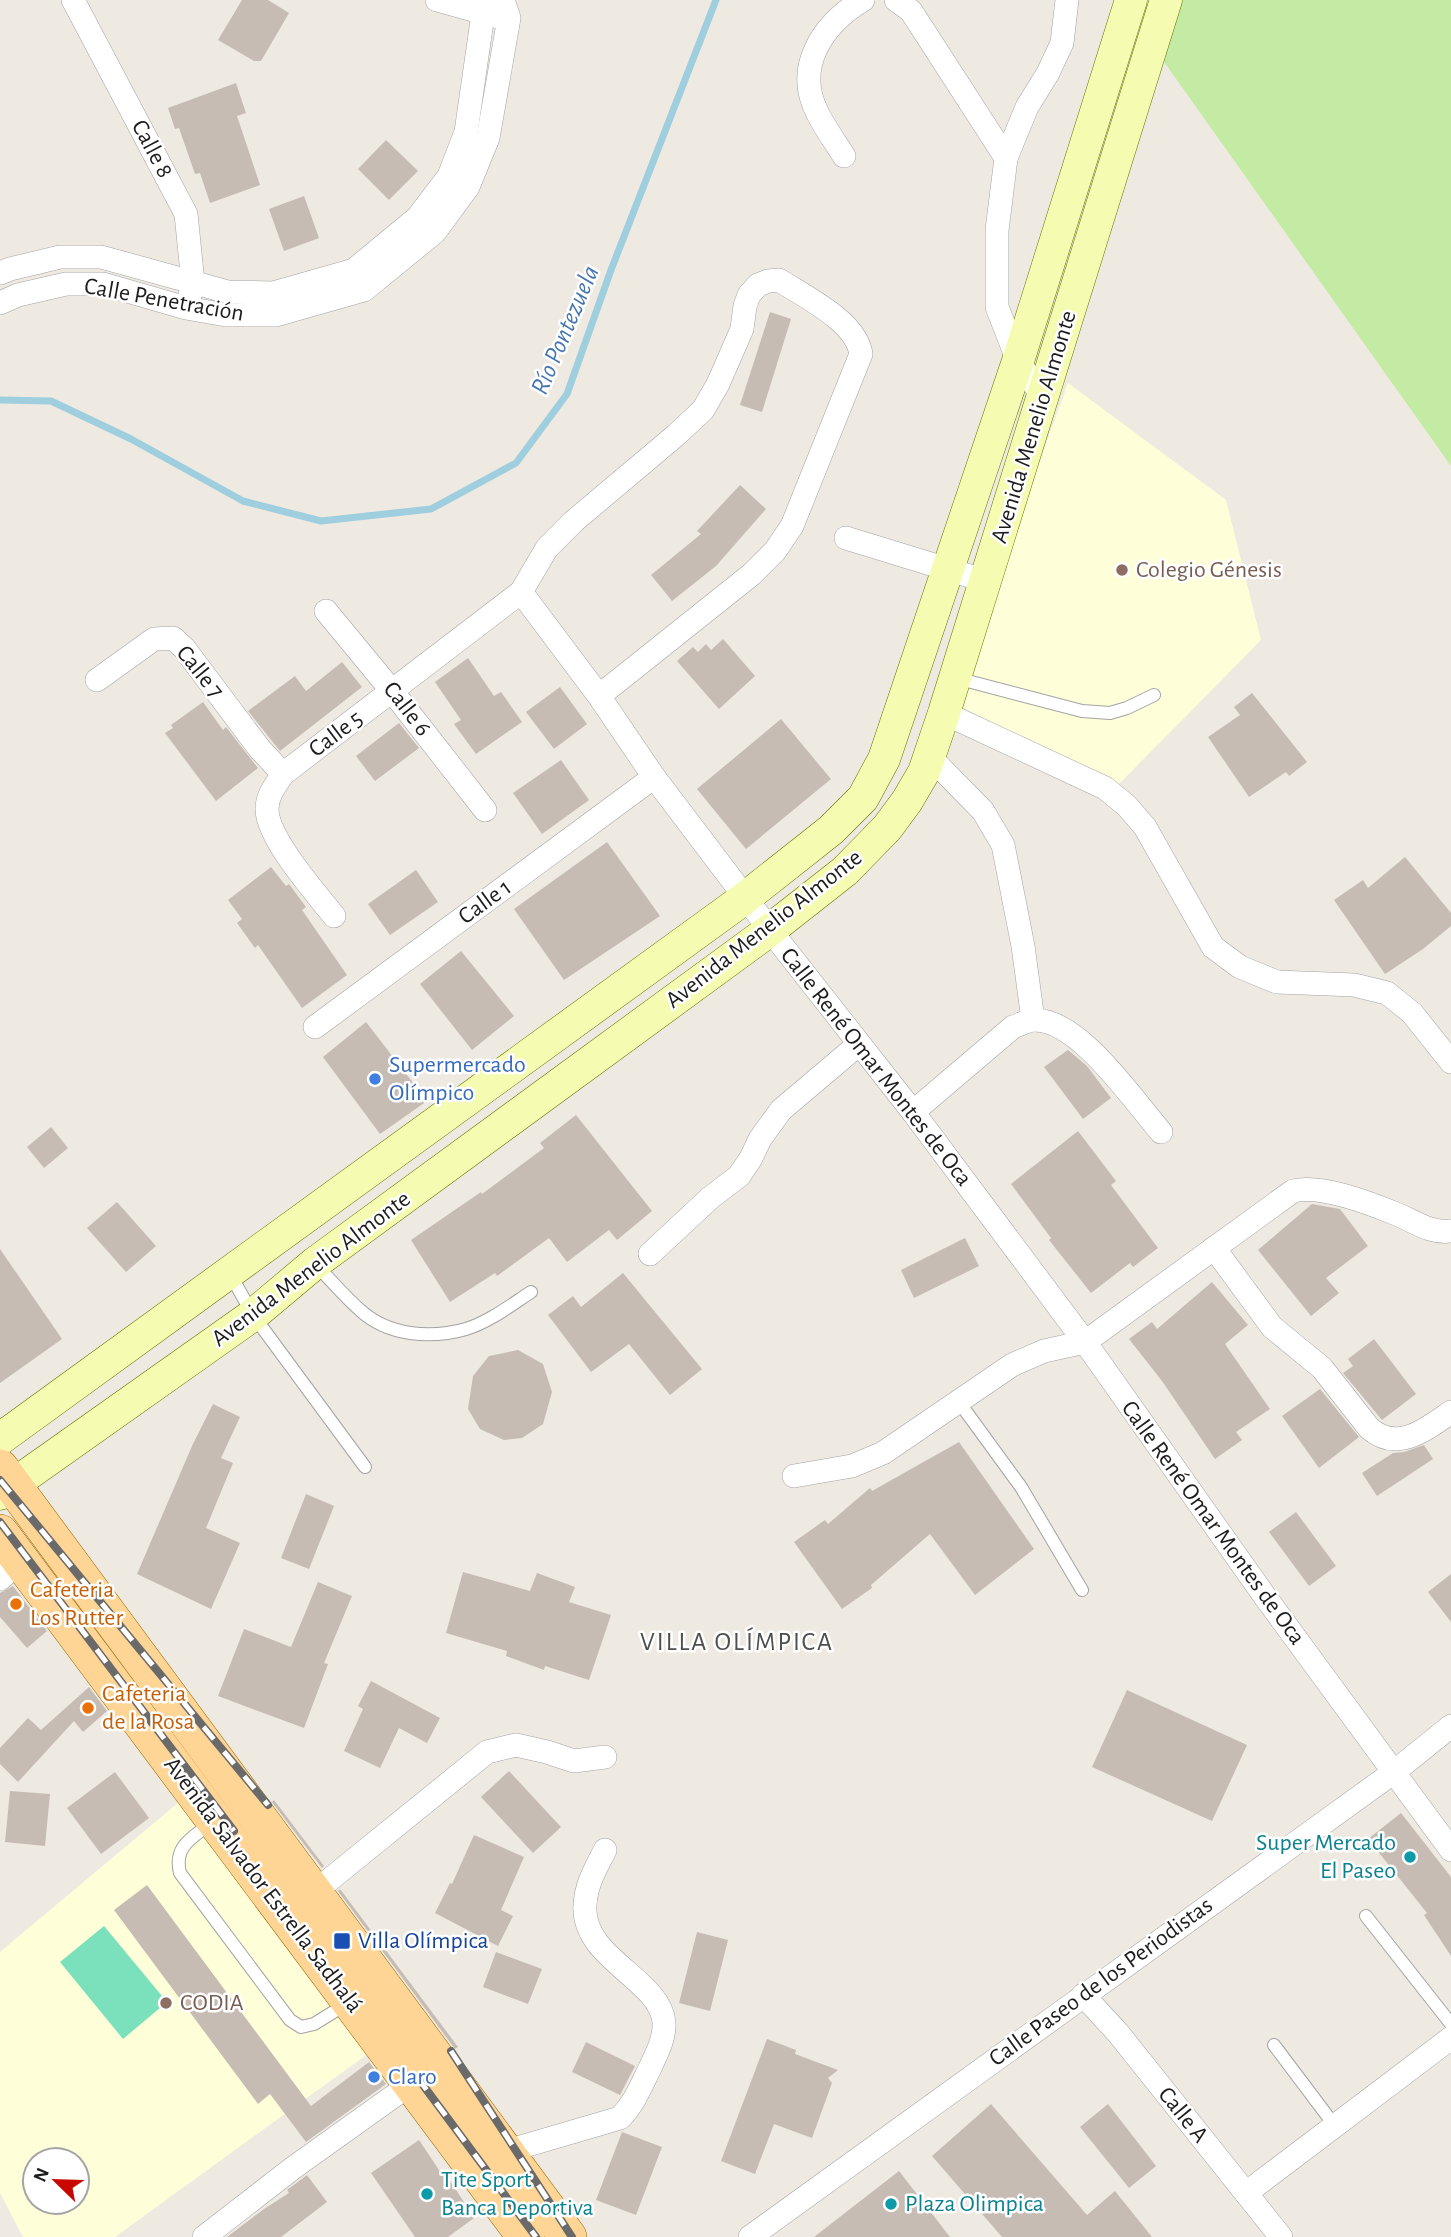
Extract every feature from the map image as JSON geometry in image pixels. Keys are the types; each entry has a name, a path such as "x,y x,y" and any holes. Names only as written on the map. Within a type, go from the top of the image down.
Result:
{"main road":[{"name":"Avenida Salvador Estrella Sadhalá","path":"4,1482 568,2237"},
{"name":"Avenida Salvador Estrella Sadhalá","path":"7,1558 215,1820 526,2237"}],"street":[{"name":"Calle 8","path":"73,0 186,214 193,284 186,308"},
{"path":"437,0 506,9"},
{"path":"844,156 816,111 808,68 816,47 830,26 863,0"},
{"path":"895,0 912,11 1006,158"},
{"path":"1043,397 1018,361 997,307 997,230 1006,158 1027,107 1048,73 1062,43 1067,0"},
{"name":"Avenida Menelio Almonte","path":"0,1439 745,898 831,830 863,797 884,759 1018,361 1130,0"},
{"name":"Avenida Menelio Almonte","path":"4,1482 253,1315 315,1263 770,930 845,871 887,828 924,772 944,713 1166,0"},
{"name":"Calle Penetración","path":"0,273 60,257 101,257 228,292 273,293 354,270 418,217 449,176 466,132 486,7"},
{"name":"Calle Penetración","path":"0,303 19,295 66,285 103,284 186,308 226,315 276,316 364,290 435,232 468,187 488,138 506,9"},
{"path":"521,592 547,548 574,521 703,410 743,330 745,306 749,295 758,285 779,280 845,324 859,343 861,354 792,526 775,551 752,574 599,696"},
{"path":"846,538 986,581"},
{"name":"Calle 5","path":"334,916 281,846 267,809 271,792 283,774 521,592"},
{"name":"Calle René Omar Montes de Oca","path":"521,592 599,696 654,777 913,1112 1085,1342 1266,1598 1451,1850"},
{"name":"Calle 6","path":"326,611 393,691 485,810"},
{"name":"Calle 7","path":"97,680 154,639 173,638 184,648 258,748 283,774"},
{"path":"944,713 1105,788 1127,806 1145,827 1213,947 1240,967 1277,982 1354,985 1387,993 1412,1013 1451,1062"},
{"path":"929,756 983,811 1003,845 1023,946 1033,1020"},
{"name":"Calle 1","path":"315,1027 654,777"},
{"path":"913,1112 1013,1027 1033,1020 1062,1026 1087,1045 1161,1132"},
{"path":"650,1254 710,1198 739,1176 760,1139 781,1110 859,1044"},
{"path":"794,1476 852,1466 883,1453 1012,1365 1044,1352 1085,1342 1293,1191 1306,1187 1320,1189 1394,1213 1428,1229 1451,1231"},
{"path":"1214,1248 1272,1327 1322,1368 1377,1436 1391,1441 1409,1437 1427,1429 1451,1412"},
{"name":"Calle Paseo de los Periodistas","path":"750,2237 1394,1772 1451,1726"},
{"path":"312,1891 328,1881 487,1752 516,1745 573,1761 605,1757"},
{"path":"504,2152 620,2118 631,2107 659,2050 664,2021 659,2005 599,1946 589,1928 584,1908 589,1882 605,1850"},
{"name":"Calle A","path":"1083,1995 1118,2033 1281,2237"},
{"path":"1246,2193 1451,2038"},
{"path":"204,2237 302,2161 412,2083"}],"lane":[{"path":"955,678 1082,711 1110,713 1154,695"},
{"path":"315,1263 362,1312 392,1328 419,1335 468,1329 531,1292"},
{"path":"229,1272 253,1315 365,1467"},
{"path":"959,1402 1021,1487 1082,1590"},
{"path":"215,1820 182,1846 176,1859 180,1873 235,1947 290,2020 302,2027 314,2024 351,2001"},
{"path":"1366,1916 1451,2024"},
{"path":"1274,2045 1335,2126"}],"shaded area":[{"name":"Colegio Génesis","path":"1068,383 1226,500 1261,640 1113,790 953,702"},
{"name":"CODIA","path":"185,1797 369,2053 115,2237 23,2237 0,2193 0,1952"}],"green space":[{"path":"1181,0 1451,0 1451,466 1162,59"},
{"path":"104,1926 167,2002 123,2039 60,1962"}],"building":[{"path":"242,0 268,0 289,13 261,61 254,61 218,40"},
{"path":"236,83 246,113 237,116 260,185 210,203 200,173 195,174 179,128 175,129 168,108"},
{"path":"386,140 418,171 389,200 358,169"},
{"path":"304,196 319,238 284,251 269,209"},
{"path":"770,312 791,319 762,412 740,405"},
{"path":"740,485 766,509 716,566 672,601 651,575 701,534 697,531"},
{"path":"723,639 755,676 719,709 677,661 693,647 698,652 706,644 711,650"},
{"path":"468,658 494,696 501,692 522,722 476,754 454,724 461,720 435,682"},
{"path":"342,662 362,687 280,751 248,711 295,676 306,691"},
{"path":"560,687 587,724 554,749 526,712"},
{"path":"1252,693 1307,762 1289,776 1286,772 1249,797 1208,737 1240,715 1234,707"},
{"path":"203,702 223,730 226,727 258,768 216,801 165,733 173,728 171,725"},
{"path":"781,719 831,779 746,849 697,789"},
{"path":"399,723 419,748 375,781 356,756"},
{"path":"561,760 589,800 542,834 513,793"},
{"path":"607,842 660,916 564,980 514,909"},
{"path":"1405,857 1451,913 1451,926 1423,949 1385,974 1334,900 1363,880 1368,888"},
{"path":"271,867 286,886 289,884 306,907 302,910 347,975 302,1008 258,945 255,948 237,923 242,919 228,900"},
{"path":"416,870 438,902 390,935 368,904"},
{"path":"461,951 514,1016 472,1050 420,984"},
{"name":"Supermercado Olímpico","path":"366,1022 427,1101 380,1134 323,1057"},
{"path":"1068,1050 1087,1066 1111,1098 1083,1119 1044,1067"},
{"path":"576,1115 652,1211 617,1240 609,1230 567,1262 549,1238 497,1276 495,1273 450,1302 411,1240 481,1192 482,1194 544,1148 540,1143"},
{"path":"51,1127 68,1148 44,1168 27,1147"},
{"path":"1078,1131 1116,1181 1111,1185 1158,1248 1133,1267 1130,1263 1091,1293 1049,1240 1051,1238 1011,1184"},
{"path":"117,1202 156,1246 126,1272 87,1228"},
{"path":"1312,1204 1340,1209 1368,1246 1326,1278 1339,1293 1311,1316 1258,1250"},
{"path":"965,1238 979,1266 914,1298 901,1270"},
{"path":"0,1249 62,1339 0,1383"},
{"path":"623,1273 702,1369 670,1395 629,1344 591,1372 548,1315 573,1296 581,1307"},
{"path":"1212,1282 1248,1325 1225,1344 1270,1409 1236,1432 1242,1440 1215,1459 1162,1381 1129,1339 1152,1322 1157,1329"},
{"path":"1374,1339 1416,1394 1382,1420 1343,1373 1353,1366 1348,1359"},
{"path":"518,1350 543,1364 552,1392 543,1424 522,1438 504,1440 480,1429 468,1409 473,1376 489,1356"},
{"path":"1320,1389 1359,1437 1319,1468 1282,1416"},
{"path":"213,1404 240,1417 221,1458 233,1463 206,1528 240,1543 211,1609 137,1574"},
{"path":"959,1442 1034,1549 975,1595 930,1534 871,1585 872,1588 842,1609 794,1542 825,1520 828,1524 870,1488 872,1491"},
{"path":"1424,1445 1433,1459 1377,1496 1362,1473 1393,1453"},
{"path":"306,1494 334,1506 309,1569 281,1558"},
{"path":"1296,1512 1336,1566 1309,1586 1269,1532"},
{"path":"463,1572 530,1591 537,1573 575,1587 569,1602 611,1615 589,1680 545,1666 544,1670 506,1656 507,1651 446,1633"},
{"path":"1451,1574 1451,1622 1428,1592"},
{"path":"318,1582 352,1596 324,1663 328,1664 304,1728 218,1696 244,1629 291,1647"},
{"name":"Cafeteria Los Rutter","path":"13,1586 47,1631 27,1648 0,1617 0,1593"},
{"path":"371,1681 440,1718 427,1743 399,1728 380,1768 344,1751 363,1709 358,1706"},
{"path":"89,1687 107,1711 83,1732 74,1721 18,1782 0,1764 0,1748 28,1718 41,1730"},
{"path":"1127,1690 1247,1745 1212,1821 1092,1767"},
{"path":"509,1771 561,1827 533,1853 481,1797"},
{"path":"115,1772 149,1818 101,1854 67,1808"},
{"path":"10,1791 50,1794 45,1846 5,1842"},
{"path":"274,1800 324,1866 322,1868 272,1802"},
{"name":"Super Mercado El Paseo","path":"1401,1813 1451,1877 1451,1956 1424,1915 1427,1913 1368,1839"},
{"path":"474,1835 524,1857 501,1910 513,1916 498,1946 435,1913 450,1883 452,1884"},
{"path":"147,1885 311,2106 369,2062 386,2084 306,2142 270,2094 258,2104 114,1910"},
{"path":"340,1889 458,2047 455,2049 338,1891"},
{"path":"697,1932 728,1940 710,2011 679,2003"},
{"path":"496,1952 542,1969 528,2004 483,1987"},
{"path":"767,2039 796,2050 795,2054 838,2070 828,2078 832,2083 812,2138 774,2124 755,2174 721,2161"},
{"path":"586,2042 635,2066 620,2095 572,2072"},
{"path":"991,2104 1087,2215 1115,2191 1152,2237 1002,2237 932,2156"},
{"path":"1108,2104 1156,2166 1129,2188 1080,2127"},
{"path":"622,2132 662,2147 636,2215 596,2200"},
{"path":"419,2140 474,2218 448,2237 415,2237 371,2173"},
{"name":"Plaza Olimpica","path":"899,2171 950,2237 814,2237"},
{"path":"307,2175 327,2202 281,2237 227,2237 289,2193 287,2190"}],"waterway":[{"name":"Río Pontezuela","path":"0,400 51,401 131,439 243,501 321,521 431,509 516,463 567,394 611,270 716,0"}],"railway":[{"path":"0,1480 268,1805"},
{"path":"0,1522 234,1831"},
{"path":"451,2051 572,2237"},
{"path":"417,2077 536,2237"}],"place":[{"name":"Colegio Génesis","path":"1122,570"},
{"name":"Supermercado Olímpico","path":"375,1079"},
{"name":"Cafeteria Los Rutter","path":"16,1604"},
{"name":"Cafeteria de la Rosa","path":"88,1708"},
{"name":"Super Mercado El Paseo","path":"1410,1857"},
{"name":"Villa Olímpica","path":"342,1941"},
{"name":"CODIA","path":"166,2003"},
{"name":"Claro","path":"374,2077"},
{"name":"Tite Sport Banca Deportiva","path":"427,2194"},
{"name":"Plaza Olimpica","path":"891,2204"}],"district":[{"name":"VILLA OLÍMPICA","path":"737,1642"}]}
